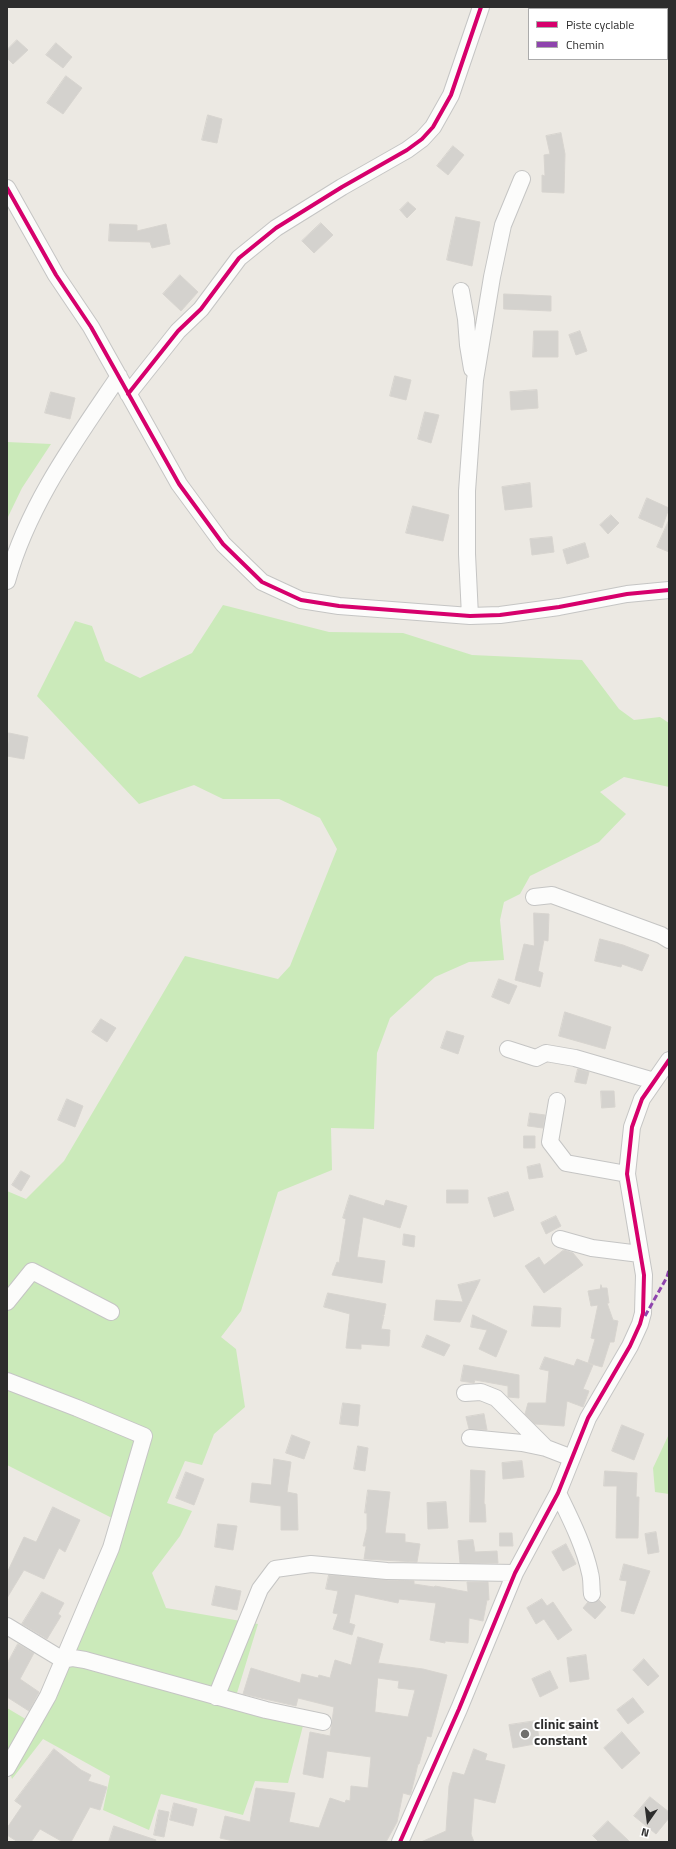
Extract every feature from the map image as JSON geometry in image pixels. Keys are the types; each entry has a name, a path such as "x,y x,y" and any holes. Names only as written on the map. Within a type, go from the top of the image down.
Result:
{"street":[{"path":"128,394 178,331 202,309 239,258 276,228 342,187 408,150 422,139 433,127 451,95 481,7"},
{"path":"470,616 467,554 467,491 475,380 492,277 503,225 522,178"},
{"path":"7,188 56,275 91,327 179,484 223,544 262,582 301,600 339,606 470,616 500,616 559,607 627,594 669,590"},
{"path":"461,291 466,319 468,345 475,380"},
{"path":"7,581 15,553 47,484 119,376"},
{"path":"534,897 552,895 661,935 669,940"},
{"path":"508,1049 536,1058 546,1053 575,1058 654,1081"},
{"path":"400,1842 459,1709 515,1573 558,1493 588,1418 630,1346 640,1324 643,1313 644,1275 627,1174 632,1127 642,1099 669,1060"},
{"path":"557,1101 550,1142 566,1163 627,1174"},
{"path":"560,1239 592,1248 640,1254"},
{"path":"7,1302 32,1270 111,1312"},
{"path":"7,1381 144,1436 111,1548 48,1696 7,1768"},
{"path":"465,1393 481,1392 496,1398 546,1448"},
{"path":"470,1438 522,1443 546,1448 572,1458"},
{"path":"558,1493 573,1526 590,1573 592,1594"},
{"path":"216,1697 260,1589 275,1569 310,1564 386,1571 515,1573"},
{"path":"7,1626 63,1660 73,1658 85,1660 216,1697 323,1722"}],"green space":[{"path":"7,442 51,444 22,488 7,519"},
{"path":"223,605 329,632 403,633 472,655 582,660 619,709 634,720 660,717 669,723 669,787 624,777 600,792 626,814 599,842 530,876 520,894 504,902 500,920 504,960 469,962 435,977 390,1018 377,1053 374,1129 331,1128 332,1170 278,1192 241,1311 221,1337 236,1349 245,1407 214,1434 202,1465 185,1461 167,1503 192,1511 180,1536 152,1573 166,1608 258,1624 233,1706 304,1722 288,1783 255,1781 243,1815 161,1794 149,1830 103,1810 110,1776 43,1739 12,1779 7,1763 7,1708 34,1724 114,1519 7,1465 7,1191 26,1199 64,1161 185,956 278,979 290,966 337,849 320,818 279,799 223,799 194,785 139,804 37,696 75,621 92,626 105,661 140,678 192,653"},
{"path":"669,1434 669,1494 655,1492 653,1468"}],"building":[{"path":"17,40 28,50 13,64 7,58 7,50"},
{"path":"56,43 72,57 63,68 46,55"},
{"path":"66,76 82,88 63,114 47,103"},
{"path":"208,115 222,119 217,143 202,140"},
{"path":"561,133 565,154 564,193 542,192 542,175 545,176 544,155 550,154 546,136"},
{"path":"453,146 464,155 448,175 437,166"},
{"path":"408,202 416,209 407,218 400,210"},
{"path":"456,217 480,222 472,266 447,260"},
{"path":"321,223 333,235 314,253 302,241"},
{"path":"110,224 137,225 137,231 166,224 170,244 152,248 150,242 109,241"},
{"path":"180,275 198,292 181,311 163,294"},
{"path":"504,294 551,296 551,311 504,309"},
{"path":"534,331 558,331 558,357 533,357"},
{"path":"580,331 587,351 576,355 569,335"},
{"path":"395,376 411,380 406,400 390,396"},
{"path":"537,390 538,408 511,410 510,392"},
{"path":"51,392 75,398 70,419 45,413"},
{"path":"425,412 439,415 431,443 418,439"},
{"path":"530,483 532,507 505,510 502,487"},
{"path":"647,498 669,508 662,528 639,518"},
{"path":"413,506 449,515 443,541 406,533"},
{"path":"611,515 619,523 608,534 600,525"},
{"path":"669,520 669,552 657,547"},
{"path":"552,537 554,552 532,555 530,539"},
{"path":"585,543 589,557 567,564 563,550"},
{"path":"9,733 28,737 24,759 7,756"},
{"path":"534,913 549,914 548,941 544,940 538,971 543,973 540,987 515,980 524,944 534,946"},
{"path":"600,939 623,945 649,955 642,971 622,964 621,967 595,961"},
{"path":"499,979 517,986 509,1004 492,997"},
{"path":"565,1012 611,1027 605,1049 559,1036"},
{"path":"101,1019 116,1028 107,1042 92,1032"},
{"path":"447,1031 464,1036 458,1054 441,1048"},
{"path":"578,1069 589,1072 586,1084 575,1082"},
{"path":"601,1091 614,1091 615,1107 602,1108"},
{"path":"67,1099 83,1106 75,1127 58,1120"},
{"path":"530,1113 545,1115 543,1128 528,1126"},
{"path":"524,1136 535,1136 535,1148 524,1148"},
{"path":"540,1164 543,1177 529,1179 527,1167"},
{"path":"21,1171 30,1176 21,1191 12,1185"},
{"path":"447,1190 468,1190 468,1203 447,1203"},
{"path":"508,1192 514,1210 494,1217 488,1198"},
{"path":"350,1195 384,1206 386,1200 407,1206 400,1228 363,1217 357,1257 385,1261 382,1283 332,1275 337,1262 339,1263 346,1219 343,1218"},
{"path":"556,1216 561,1226 546,1234 541,1223"},
{"path":"404,1234 415,1236 414,1247 403,1245"},
{"path":"564,1250 573,1253 583,1265 544,1293 525,1266 539,1257 544,1265"},
{"path":"480,1280 460,1322 434,1320 436,1300 463,1302 458,1285"},
{"path":"601,1285 602,1288 607,1288 609,1303 607,1303 613,1320 618,1321 614,1342 610,1342 602,1367 588,1363 595,1339 591,1338 598,1305 591,1306 588,1291 600,1289"},
{"path":"328,1293 386,1304 384,1315 382,1315 384,1316 381,1329 390,1330 389,1346 361,1344 361,1349 346,1348 350,1314 324,1307"},
{"path":"534,1306 561,1308 560,1327 532,1326"},
{"path":"473,1315 507,1331 496,1357 479,1349 487,1330 471,1327"},
{"path":"427,1335 450,1345 444,1356 422,1347"},
{"path":"545,1357 574,1366 577,1359 593,1365 583,1389 589,1391 583,1407 567,1401 564,1426 535,1424 525,1414 528,1403 546,1403 549,1371 540,1369"},
{"path":"464,1365 519,1375 519,1398 508,1397 508,1386 475,1380 474,1383 461,1381"},
{"path":"343,1403 360,1405 358,1426 340,1424"},
{"path":"484,1414 487,1430 469,1429 466,1417"},
{"path":"622,1425 644,1434 634,1460 612,1451"},
{"path":"292,1435 310,1442 304,1459 286,1453"},
{"path":"358,1446 368,1448 365,1471 354,1469"},
{"path":"274,1459 291,1462 287,1492 297,1494 298,1530 281,1530 281,1506 250,1502 252,1483 271,1485"},
{"path":"522,1461 524,1477 503,1479 502,1463"},
{"path":"471,1470 485,1471 484,1504 486,1522 470,1522"},
{"path":"605,1471 637,1473 636,1497 639,1497 638,1538 616,1538 617,1486 604,1486"},
{"path":"186,1472 204,1479 194,1505 176,1498"},
{"path":"368,1490 390,1492 385,1533 405,1534 405,1542 420,1544 417,1562 364,1559 366,1546 363,1546 367,1529 367,1513 365,1513"},
{"path":"446,1502 448,1528 428,1529 427,1503"},
{"path":"53,1507 80,1520 65,1552 59,1548 44,1579 24,1570 7,1598 7,1573 24,1537 36,1542"},
{"path":"218,1524 237,1526 233,1550 215,1547"},
{"path":"656,1532 659,1552 648,1554 645,1534"},
{"path":"500,1533 512,1533 513,1546 500,1546"},
{"path":"473,1540 475,1552 497,1551 498,1563 460,1563 458,1541"},
{"path":"566,1544 576,1564 563,1571 552,1552"},
{"path":"624,1564 650,1571 634,1614 621,1611 627,1581 620,1580"},
{"path":"329,1575 414,1581 414,1584 468,1592 467,1582 488,1582 489,1600 487,1600 483,1621 469,1618 468,1643 445,1641 445,1643 430,1640 436,1603 399,1599 398,1603 355,1594 349,1623 355,1625 352,1635 333,1629 338,1614 333,1613 338,1591 326,1589"},
{"path":"216,1586 241,1591 237,1610 212,1605"},
{"path":"42,1592 64,1603 58,1614 61,1616 47,1639 22,1624"},
{"path":"542,1599 547,1606 553,1602 572,1630 558,1640 544,1619 536,1624 527,1608"},
{"path":"599,1600 606,1607 595,1619 583,1608 588,1602 593,1603"},
{"path":"358,1637 383,1644 378,1663 423,1669 447,1675 431,1737 427,1736 411,1793 410,1795 403,1793 397,1822 386,1842 238,1842 220,1838 225,1816 250,1822 256,1788 295,1793 289,1822 319,1828 330,1798 345,1803 346,1800 350,1801 351,1786 368,1788 371,1757 327,1751 323,1778 303,1774 310,1732 330,1736 334,1707 298,1698 296,1706 243,1694 251,1668 300,1683 302,1674 318,1678 319,1675 330,1678 335,1660 351,1665","holes":["378,1678 399,1681 398,1688 415,1690 408,1717 375,1712"]},
{"path":"18,1644 34,1653 20,1679 39,1692 29,1711 7,1697 7,1664"},
{"path":"586,1655 589,1679 570,1682 567,1658"},
{"path":"644,1659 659,1676 648,1686 633,1670"},
{"path":"550,1671 558,1688 540,1697 532,1679"},
{"path":"633,1698 644,1712 628,1724 617,1710"},
{"name":"clinic saint constant","path":"536,1721 540,1743 513,1748 509,1725"},
{"path":"622,1732 640,1753 622,1769 604,1748"},
{"path":"54,1749 81,1770 91,1775 88,1781 107,1787 100,1810 90,1807 71,1842 63,1842 40,1829 31,1842 18,1842 7,1835 7,1828 22,1806 15,1801"},
{"path":"474,1749 487,1754 485,1760 505,1765 495,1803 474,1798 471,1834 474,1842 421,1842 446,1831 449,1786 453,1772 464,1775"},
{"path":"650,1797 669,1812 669,1818 656,1834 634,1816"},
{"path":"174,1803 197,1809 193,1826 170,1820"},
{"path":"159,1810 169,1812 164,1837 154,1835"},
{"path":"608,1821 630,1842 599,1842 593,1836"},
{"path":"114,1826 156,1840 155,1842 109,1842"}],"marked path":[{"path":"645,1316 667,1277 669,1270"}],"cycle path":[{"path":"128,394 178,331 201,309 239,258 276,228 342,187 407,150 422,139 433,127 451,95 481,7"},
{"path":"7,188 56,275 91,327 179,484 223,544 262,582 301,600 339,606 470,616 500,615 559,607 627,594 669,590"},
{"path":"400,1842 459,1709 515,1573 558,1493 588,1418 630,1346 640,1324 643,1313 644,1275 627,1174 632,1127 642,1099 669,1060"}],"place":[{"name":"clinic saint constant","path":"525,1734"}]}
